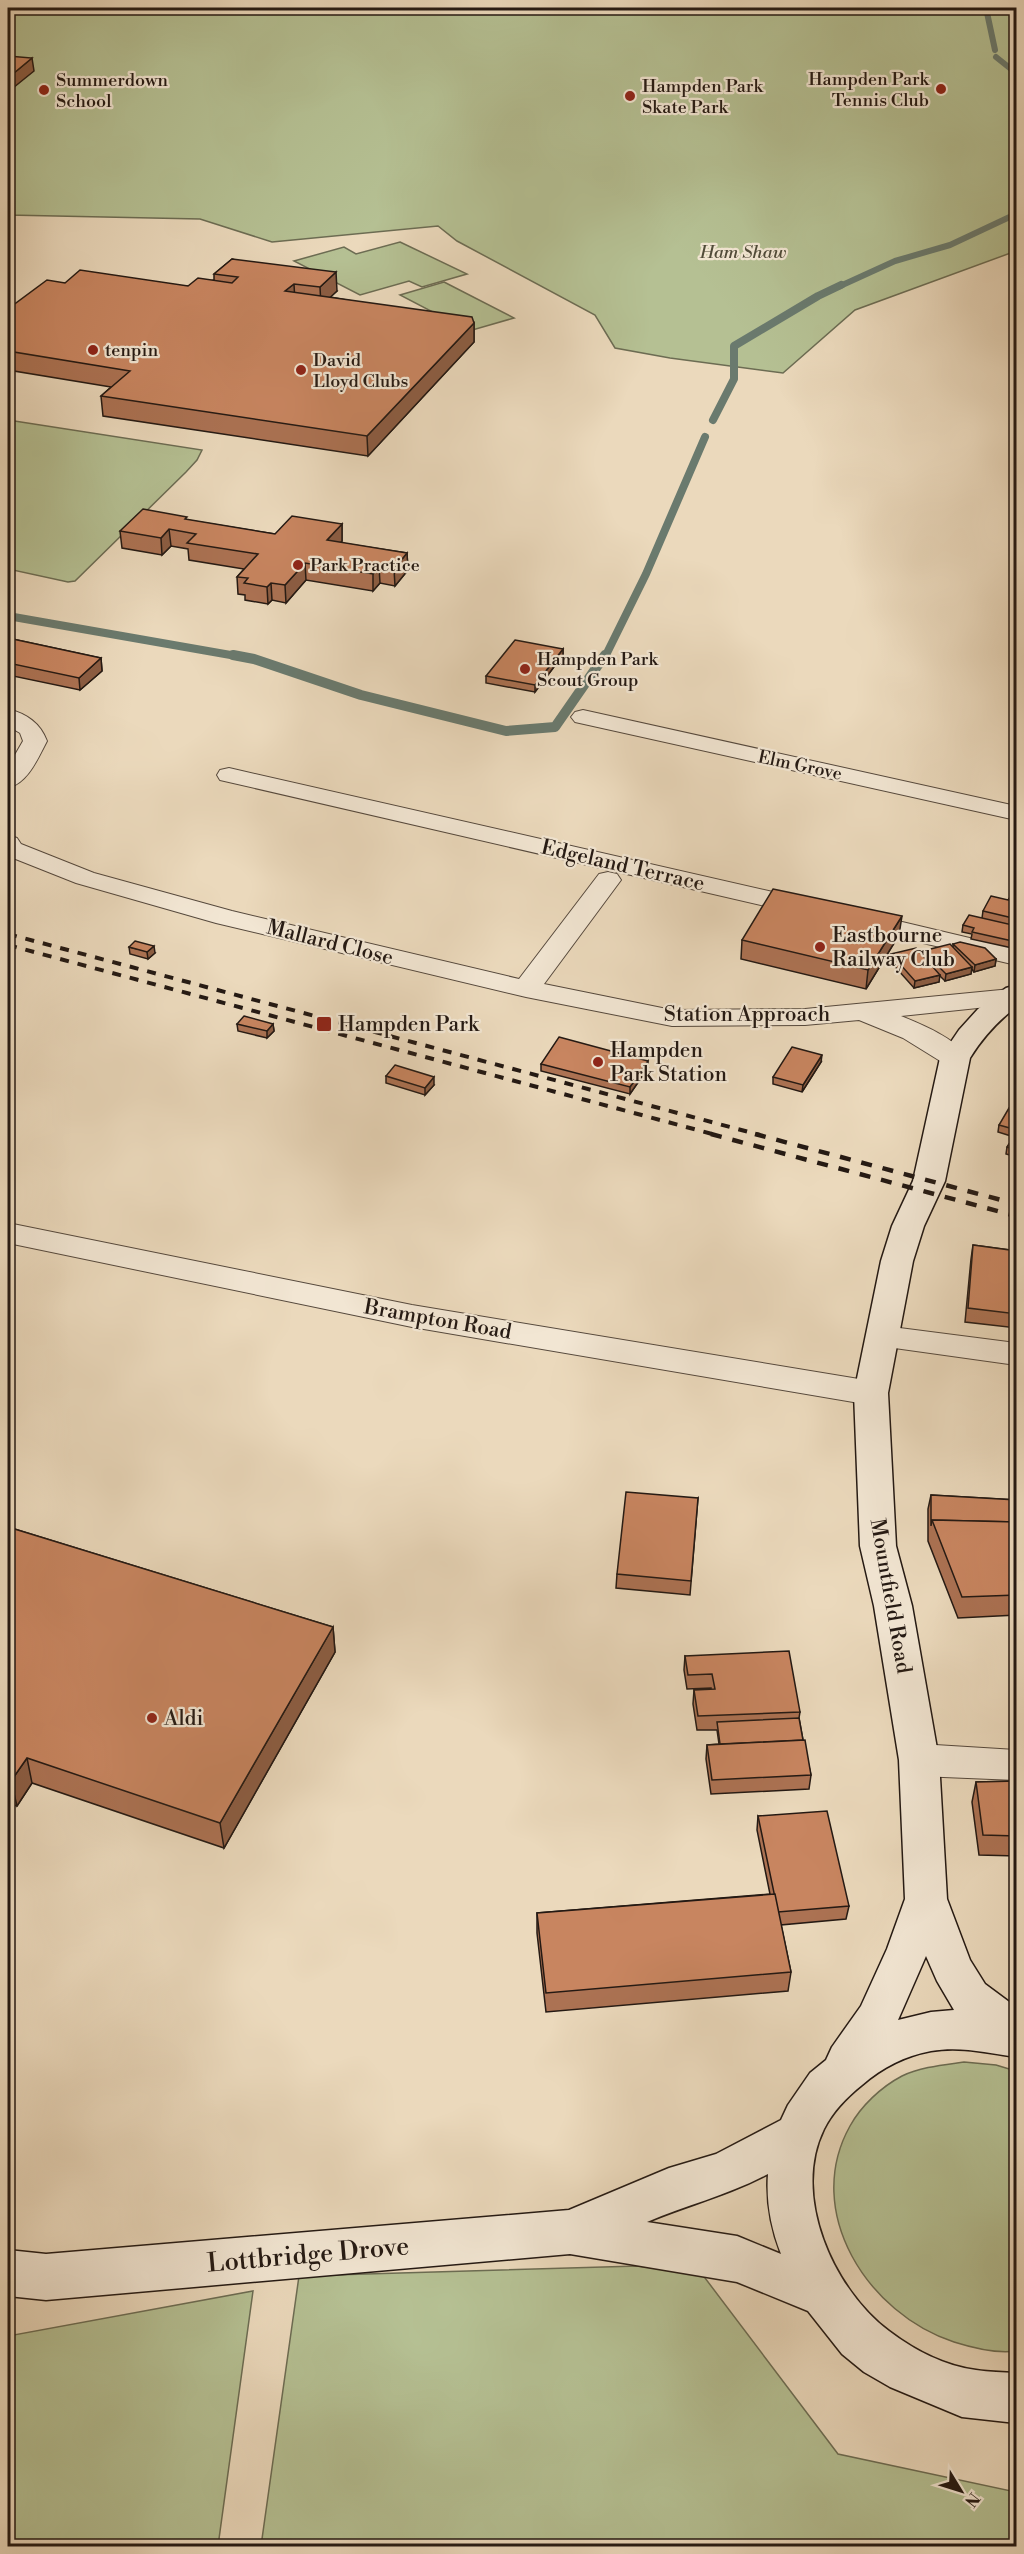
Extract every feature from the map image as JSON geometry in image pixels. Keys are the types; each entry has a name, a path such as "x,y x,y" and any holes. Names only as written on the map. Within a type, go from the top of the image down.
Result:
{"street":[{"path":"8,716 30,729 35,741 20,768 8,781"},
{"name":"Elm Grove","path":"583,717 1017,813"},
{"name":"Edgeland Terrace","path":"229,775 1017,957"},
{"name":"Mallard Close","path":"8,843 12,849 85,878 225,917 526,989"},
{"path":"526,989 608,879"},
{"name":"Station Approach","path":"526,989 672,1018 805,1017 1014,996"},
{"path":"955,1058 969,1035 988,1015 1014,996"},
{"name":"Station Approach","path":"863,1012 897,1023 928,1039 955,1058"},
{"name":"Mountfield Road","path":"955,1058 929,1181 908,1226 897,1261 884,1337 871,1393 878,1546 893,1606 919,1760 926,1899 952,1968 970,1998 1017,2032"},
{"name":"Brampton Road","path":"8,1233 412,1316 871,1393"},
{"path":"884,1337 1017,1354"},
{"path":"919,1760 1017,1765"},
{"name":"Mountfield Road","path":"840,2072 877,2019 908,1949 926,1899"},
{"path":"1017,2037 976,2030 926,2032 880,2046 840,2072 816,2100 799,2134 790,2172 791,2213 802,2254 822,2293 860,2338 909,2372 965,2393 1017,2398"},
{"name":"Lottbridge Drove","path":"570,2232 669,2190 726,2173 799,2134"},
{"name":"Lottbridge Drove","path":"20,2280 570,2232 737,2259 822,2293"}],"green space":[{"name":"Ham Shaw","path":"8,8 1016,8 1016,251 855,310 783,373 615,348 595,315 457,241 438,226 272,242 200,219 8,215"},
{"path":"400,242 467,274 422,287 409,281 360,295 294,261 344,247 356,254"},
{"path":"444,282 514,318 469,331 400,295"},
{"path":"8,420 202,450 197,460 186,472 75,581 68,582 8,569"},
{"path":"964,2062 996,2065 1016,2071 1016,2351 993,2351 954,2342 923,2328 895,2309 871,2284 852,2256 839,2225 834,2192 837,2159 850,2126 860,2111 879,2091 902,2076 924,2068"},
{"path":"638,2266 702,2274 838,2454 1016,2492 1016,2546 261,2546 299,2276"},
{"path":"253,2291 218,2546 8,2546 8,2336"}],"building":[{"path":"8,56 32,58 8,78"},
{"path":"232,259 336,272 320,287 294,284 285,291 472,317 474,323 367,436 101,396 130,371 8,351 8,309 47,280 65,283 80,270 188,286 198,278 232,283 238,277 214,274"},
{"path":"143,509 187,517 185,519 275,534 292,516 342,524 327,540 407,553 394,569 379,566 373,574 305,563 285,585 271,583 267,587 244,583 248,578 237,577 258,554 187,543 196,534 169,529 161,538 120,531"},
{"path":"8,638 101,658 79,678 8,663"},
{"name":"Hampden Park Scout Group","path":"515,640 563,649 535,685 486,676"},
{"name":"Eastbourne Railway Club","path":"773,889 902,916 868,970 742,940"},
{"path":"1012,894 1017,895 1017,902 1008,900"},
{"path":"991,896 1017,902 1017,919 983,911"},
{"path":"969,915 1017,926 1017,942 972,932 974,928 963,925"},
{"path":"135,941 154,946 147,952 129,947"},
{"path":"960,942 985,948 996,959 975,965 953,944"},
{"path":"950,944 972,967 946,974 923,951"},
{"path":"916,948 940,975 915,981 891,954"},
{"path":"244,1016 273,1024 267,1031 237,1024"},
{"path":"559,1037 648,1061 630,1087 541,1064"},
{"path":"792,1047 822,1055 803,1085 773,1077"},
{"path":"395,1065 434,1077 425,1088 386,1076"},
{"path":"1009,1108 1017,1111 1017,1130 999,1125"},
{"path":"1017,1132 1017,1150 1007,1147"},
{"path":"973,1245 1017,1251 1017,1314 968,1308"},
{"path":"626,1492 698,1498 691,1581 617,1574"},
{"path":"931,1495 1017,1500 1017,1522 932,1520 931,1526"},
{"path":"932,1520 1017,1522 1017,1595 962,1597"},
{"name":"Aldi","path":"8,1527 333,1627 220,1823 27,1758 11,1781 8,1780"},
{"path":"789,1651 800,1712 698,1716 694,1690 715,1689 712,1674 688,1675 685,1656"},
{"path":"799,1718 803,1740 720,1744 717,1722"},
{"path":"805,1740 811,1775 712,1780 707,1745"},
{"path":"1017,1781 1017,1836 983,1835 976,1782"},
{"path":"827,1811 849,1906 778,1912 758,1816"},
{"path":"775,1894 791,1972 546,1993 537,1913"}],"waterway":[{"path":"986,8 995,50"},
{"path":"996,57 1016,73"},
{"path":"838,287 895,261 950,245 1016,214"},
{"path":"713,420 734,379 734,346 818,296 841,285"},
{"path":"605,657 646,574 705,437"},
{"path":"8,616 242,657"},
{"path":"233,655 254,659 361,695 506,731 555,727 605,655"}],"railway":[{"path":"8,934 760,1135"},
{"path":"8,945 716,1135"},
{"path":"711,1134 1016,1216"},
{"path":"755,1134 1016,1204"}],"place":[{"name":"Hampden Park Tennis Club","path":"941,89"},
{"name":"Summerdown School","path":"44,90"},
{"name":"Hampden Park Skate Park","path":"630,96"},
{"name":"tenpin","path":"93,350"},
{"name":"David Lloyd Clubs","path":"301,370"},
{"name":"Park Practice","path":"298,565"},
{"name":"Hampden Park Scout Group","path":"525,669"},
{"name":"Eastbourne Railway Club","path":"820,947"},
{"name":"Hampden Park","path":"324,1024"},
{"name":"Hampden Park Station","path":"598,1062"},
{"name":"Aldi","path":"152,1718"}]}
